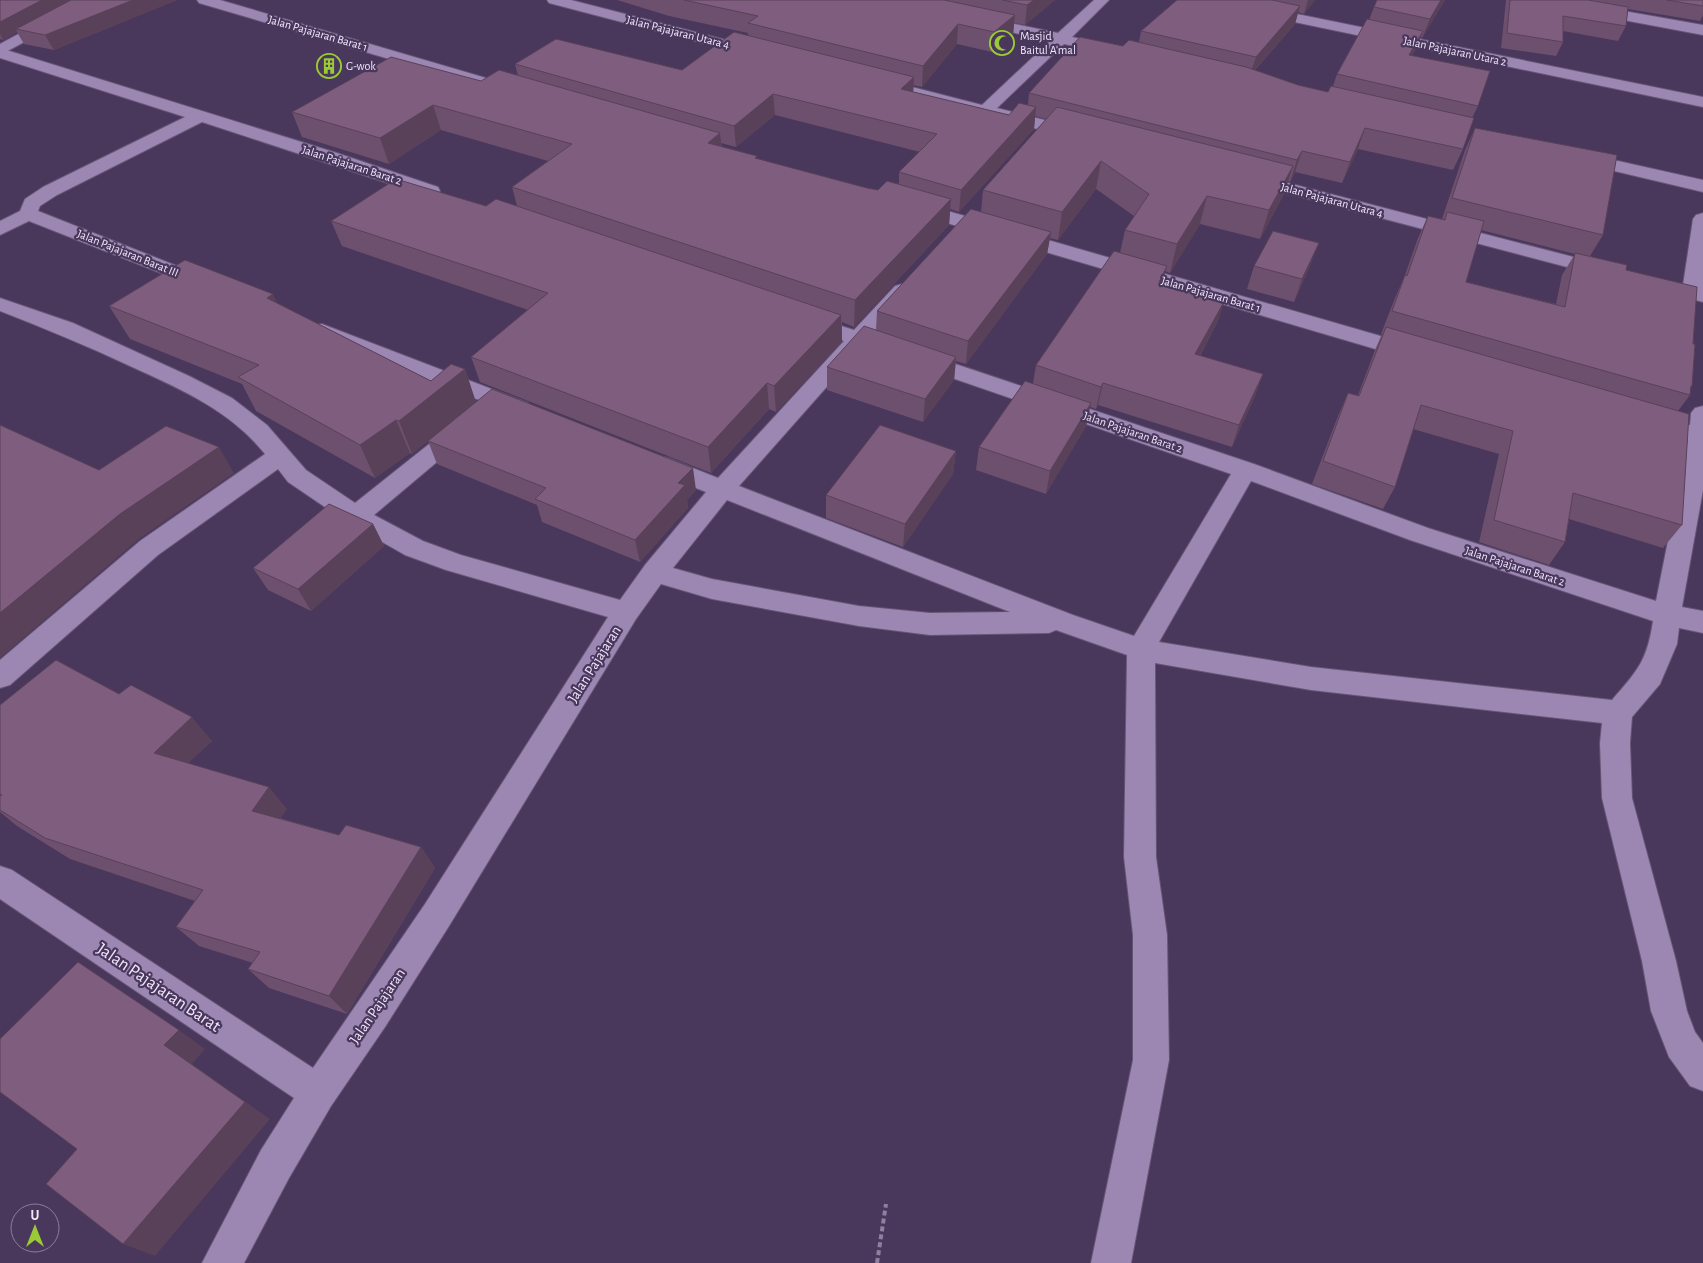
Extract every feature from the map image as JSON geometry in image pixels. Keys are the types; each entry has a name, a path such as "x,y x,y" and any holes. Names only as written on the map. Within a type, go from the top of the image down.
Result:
{"street":[{"path":"0,52 92,0"},
{"name":"Jalan Pajajaran Barat 1","path":"204,0 527,94"},
{"name":"Jalan Pajajaran Utara 4","path":"554,0 770,56"},
{"path":"986,110 1102,0"},
{"name":"Jalan Pajajaran Utara 2","path":"1207,0 1703,102"},
{"path":"1538,0 1703,30"},
{"path":"957,16 1129,54"},
{"name":"Jalan Pajajaran Barat 2","path":"0,52 331,157 449,197"},
{"path":"864,80 1096,138"},
{"path":"0,229 28,214 32,204 50,191 200,116"},
{"path":"1029,148 1048,126"},
{"path":"1567,155 1703,186"},
{"name":"Jalan Pajajaran Utara 4","path":"1230,173 1625,276"},
{"path":"945,244 984,200"},
{"name":"Jalan Pajajaran Barat 1","path":"898,202 1433,358"},
{"name":"Jalan Pajajaran Barat III","path":"28,214 224,291"},
{"path":"1644,281 1698,295 1703,219"},
{"name":"Jalan Pajajaran","path":"233,1260 274,1164 318,1093 372,1015 437,915 626,612 654,572 721,489 918,273"},
{"path":"2,307 65,328 181,381 224,403 259,430 297,476 356,516 414,548 454,563 626,612"},
{"name":"Jalan Pajajaran Barat 2","path":"784,313 1244,470 1428,537 1666,615 1703,622"},
{"path":"306,324 542,417"},
{"path":"356,516 498,399"},
{"path":"1634,417 1702,425 1666,615 1663,644 1650,676 1618,714 1615,743 1617,798 1659,961 1668,1011 1682,1044 1703,1073"},
{"path":"0,677 143,553 280,455"},
{"path":"639,456 1063,622 1141,649 1189,659 1335,682 1545,703 1618,714"},
{"path":"1111,1263 1151,1060 1150,934 1140,857 1141,649 1244,470"},
{"path":"654,572 712,589 859,616 930,624 1063,622"},
{"name":"Jalan Pajajaran Barat","path":"0,881 318,1093"}],"path":[{"path":"877,1263 886,1204"}],"building":[{"path":"0,0 42,0 0,22"},
{"path":"71,0 133,0 45,35 16,29"},
{"path":"684,0 944,0 1015,15 994,32 958,24 923,66 748,23 758,16"},
{"path":"1002,0 1034,0 1027,5"},
{"path":"1177,0 1272,0 1300,6 1256,57 1141,31"},
{"path":"1377,0 1441,0 1430,19 1374,7"},
{"path":"1510,0 1588,0 1628,7 1626,26 1563,16 1563,42 1507,33"},
{"path":"1667,0 1703,0 1703,6"},
{"path":"1367,19 1423,31 1409,55 1490,71 1478,106 1337,74"},
{"path":"734,32 914,77 901,89 1009,115 1019,103 1036,107 961,190 899,172 937,134 773,94 734,126 515,64 556,39 682,70"},
{"path":"1080,37 1123,46 1129,40 1246,67 1298,85 1328,92 1331,86 1474,118 1463,149 1365,128 1350,162 1302,151 1297,160 1029,93"},
{"path":"391,57 481,81 499,70 720,133 708,143 757,156 755,158 867,188 878,190 887,181 951,199 855,300 512,187 572,144 433,105 380,138 292,112"},
{"path":"1057,107 1293,166 1269,210 1207,196 1177,244 1125,230 1149,194 1101,161 1062,212 983,190"},
{"path":"1475,128 1617,155 1603,235 1452,198"},
{"path":"396,179 486,206 496,199 841,315 774,386 767,383 708,447 471,357 548,293 331,221"},
{"path":"971,209 1051,232 968,341 877,311"},
{"path":"1447,212 1484,221 1466,282 1565,307 1575,253 1627,265 1626,270 1697,287 1693,344 1695,344 1690,395 1392,311 1405,275 1407,276 1428,216 1445,220"},
{"path":"1273,231 1319,243 1302,279 1254,266"},
{"path":"1114,251 1167,266 1159,282 1225,300 1195,354 1263,374 1239,425 1103,383 1101,387 1036,365"},
{"path":"185,260 273,294 267,298 431,381 451,364 465,369 399,421 396,420 360,445 238,377 259,365 109,306"},
{"path":"864,326 956,357 925,399 827,367"},
{"path":"1386,327 1689,414 1682,525 1573,493 1565,542 1494,520 1513,431 1421,405 1395,487 1323,461 1348,393 1359,396"},
{"path":"1025,381 1091,403 1050,471 979,447"},
{"path":"492,389 693,468 678,483 685,485 635,540 535,499 546,488 428,441"},
{"path":"0,425 99,470 166,426 219,447 120,514 0,613"},
{"path":"880,425 956,451 905,524 826,495"},
{"path":"329,504 373,524 298,589 253,568"},
{"path":"56,660 119,694 131,685 192,717 154,753 269,787 252,811 339,835 346,825 421,847 329,996 248,969 260,952 176,927 203,890 45,838 0,810 0,796 2,795 0,794 0,705"},
{"path":"78,962 179,1030 164,1045 245,1102 123,1244 46,1184 77,1149 0,1092 0,1039"}],"place":[{"name":"Masjid Baitul A'mal","path":"1002,43"},
{"name":"G-wok","path":"329,66"}]}
